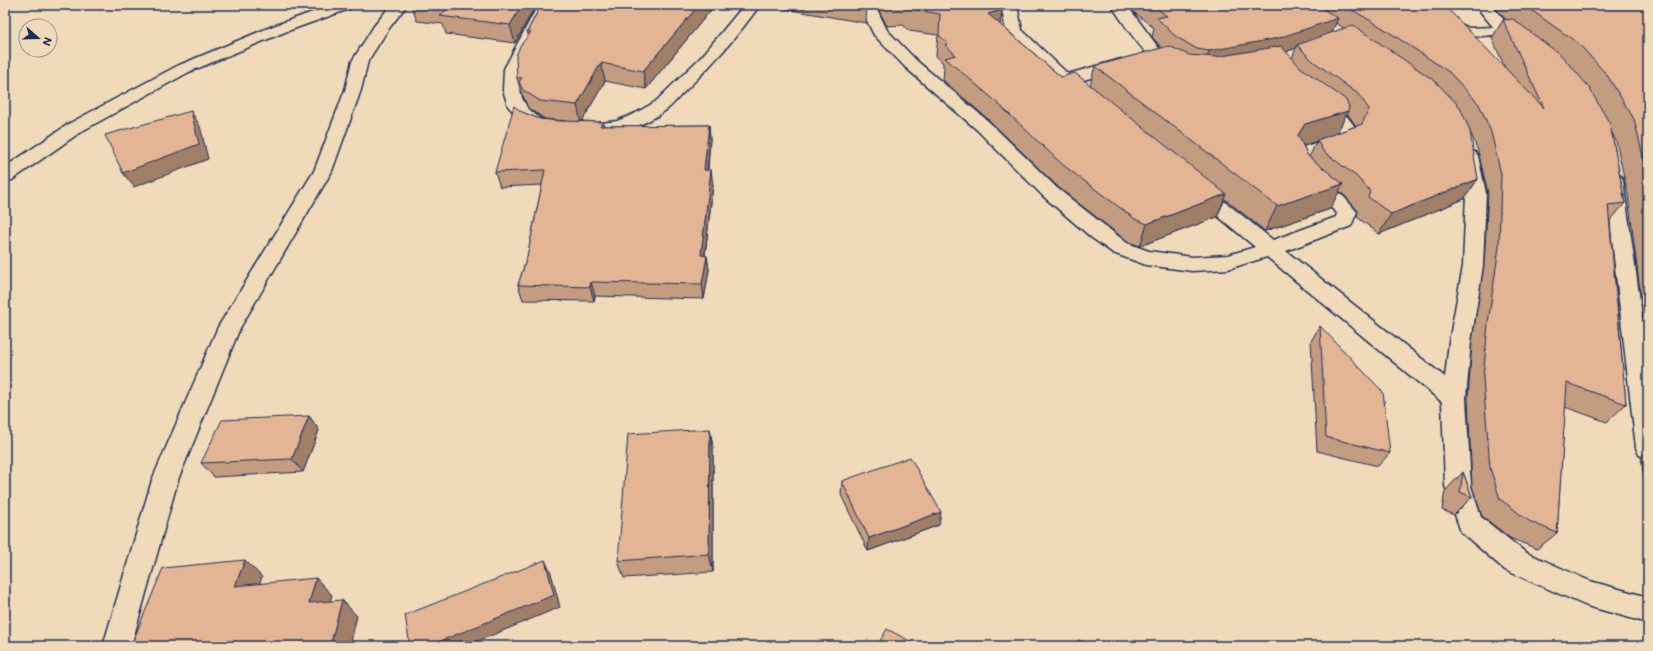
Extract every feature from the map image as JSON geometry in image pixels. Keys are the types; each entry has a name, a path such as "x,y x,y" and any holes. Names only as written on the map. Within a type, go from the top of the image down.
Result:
{"street":[{"path":"5,176 76,127 183,69 279,29 347,5"},
{"path":"117,646 165,480 229,327 323,171 353,90 360,61 380,29 399,5"},
{"path":"546,5 534,23 511,73 512,96 520,112 539,124 563,128 593,130 619,125 657,109 698,70 728,38 752,5"},
{"path":"866,5 880,32 911,64 982,125 1050,192 1099,233 1120,248 1146,258 1192,264 1228,262 1270,249 1344,221 1347,212 1337,201 1304,175 1297,160 1300,154 1345,139 1348,130 1341,120 1303,91"},
{"path":"1009,5 1014,31 1065,80 1095,105"},
{"path":"1119,5 1143,58"},
{"path":"1411,5 1466,33 1505,31"},
{"path":"1483,5 1505,31 1534,53"},
{"path":"1065,80 1143,58 1191,75"},
{"path":"1462,138 1468,151 1476,193 1473,266 1460,342 1454,398 1458,486 1470,524 1515,561 1587,593 1648,610"},
{"path":"1611,165 1619,211 1648,448"},
{"path":"1185,179 1454,398"}],"building":[{"path":"422,5 522,5 510,25 440,16 448,8"},
{"path":"541,5 699,5 643,71 601,63 577,105 540,101 523,90 519,82 522,78 517,78 516,56 520,46 531,32 527,32"},
{"path":"906,5 1001,5 1002,10 988,14 1061,77 1075,73 1226,194 1147,224 1135,219 1063,165 992,98 945,58 956,55 945,45 948,44 939,35 940,14 911,9"},
{"path":"1153,5 1316,5 1338,18 1279,38 1209,51 1197,49 1175,36 1157,18 1167,16"},
{"path":"1344,5 1442,5 1447,8 1544,108 1503,20 1513,19 1562,56 1588,86 1610,124 1625,203 1608,205 1626,404 1567,383 1557,533 1529,521 1500,499 1490,468 1483,379 1488,323 1499,247 1501,174 1491,132 1479,104 1449,72 1383,28"},
{"path":"1524,5 1640,5 1648,11 1648,178 1634,119 1607,75 1579,44"},
{"path":"1353,25 1435,81 1460,107 1470,131 1478,179 1391,214 1368,197 1370,191 1356,176 1323,151 1317,140 1362,124 1369,109 1358,94 1313,61 1297,45"},
{"path":"1169,46 1189,55 1216,57 1281,46 1300,67 1345,99 1349,106 1348,111 1305,124 1298,135 1308,156 1343,184 1277,206 1095,66"},
{"path":"514,106 522,112 540,119 603,122 600,126 709,125 704,170 711,170 701,255 707,256 702,284 591,282 590,287 518,285 527,257 545,170 495,172"},
{"path":"191,111 199,144 123,173 105,135"},
{"path":"1320,326 1383,392 1390,453 1326,437"},
{"path":"309,416 292,459 201,463 222,420"},
{"path":"710,429 709,554 618,561 628,434"},
{"path":"910,457 941,512 869,538 842,481"},
{"path":"1463,472 1472,497 1460,492"},
{"path":"245,560 235,586 316,578 309,603 342,600 330,646 131,646 163,568"},
{"path":"545,560 554,595 428,646 410,646 405,615"},
{"path":"887,629 919,646 877,646"},
{"path":"1078,640 1095,646 1077,646"}]}
